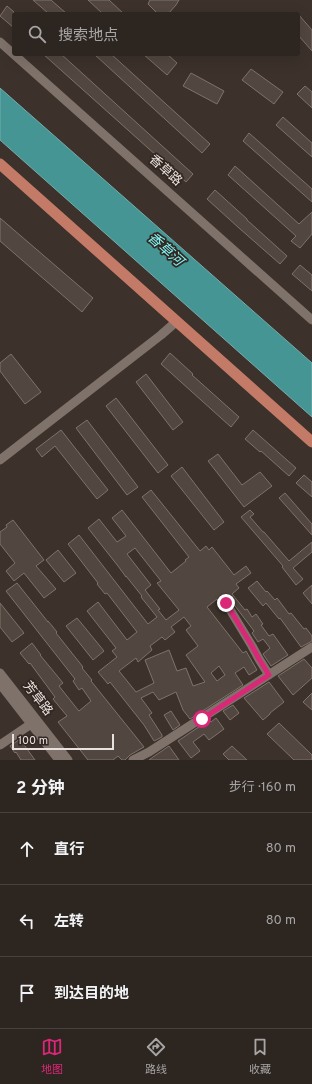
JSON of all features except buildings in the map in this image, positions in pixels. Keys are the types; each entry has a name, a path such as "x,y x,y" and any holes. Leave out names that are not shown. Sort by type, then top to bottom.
{"main road":[{"path":"0,164 312,442"}],"street":[{"name":"香草路","path":"0,42 12,53"},
{"name":"香草路","path":"16,56 312,320"},
{"path":"0,460 177,321"},
{"path":"226,603 269,675"},
{"path":"134,760 149,752 312,647"},
{"name":"芳草路","path":"0,672 68,760"},
{"name":"芳草路","path":"0,684 59,760"},
{"path":"0,745 30,724"}],"water":[{"name":"香草河","path":"0,88 312,363 312,417 0,140"}],"route":[{"path":"202,719 269,675 226,603"}]}
